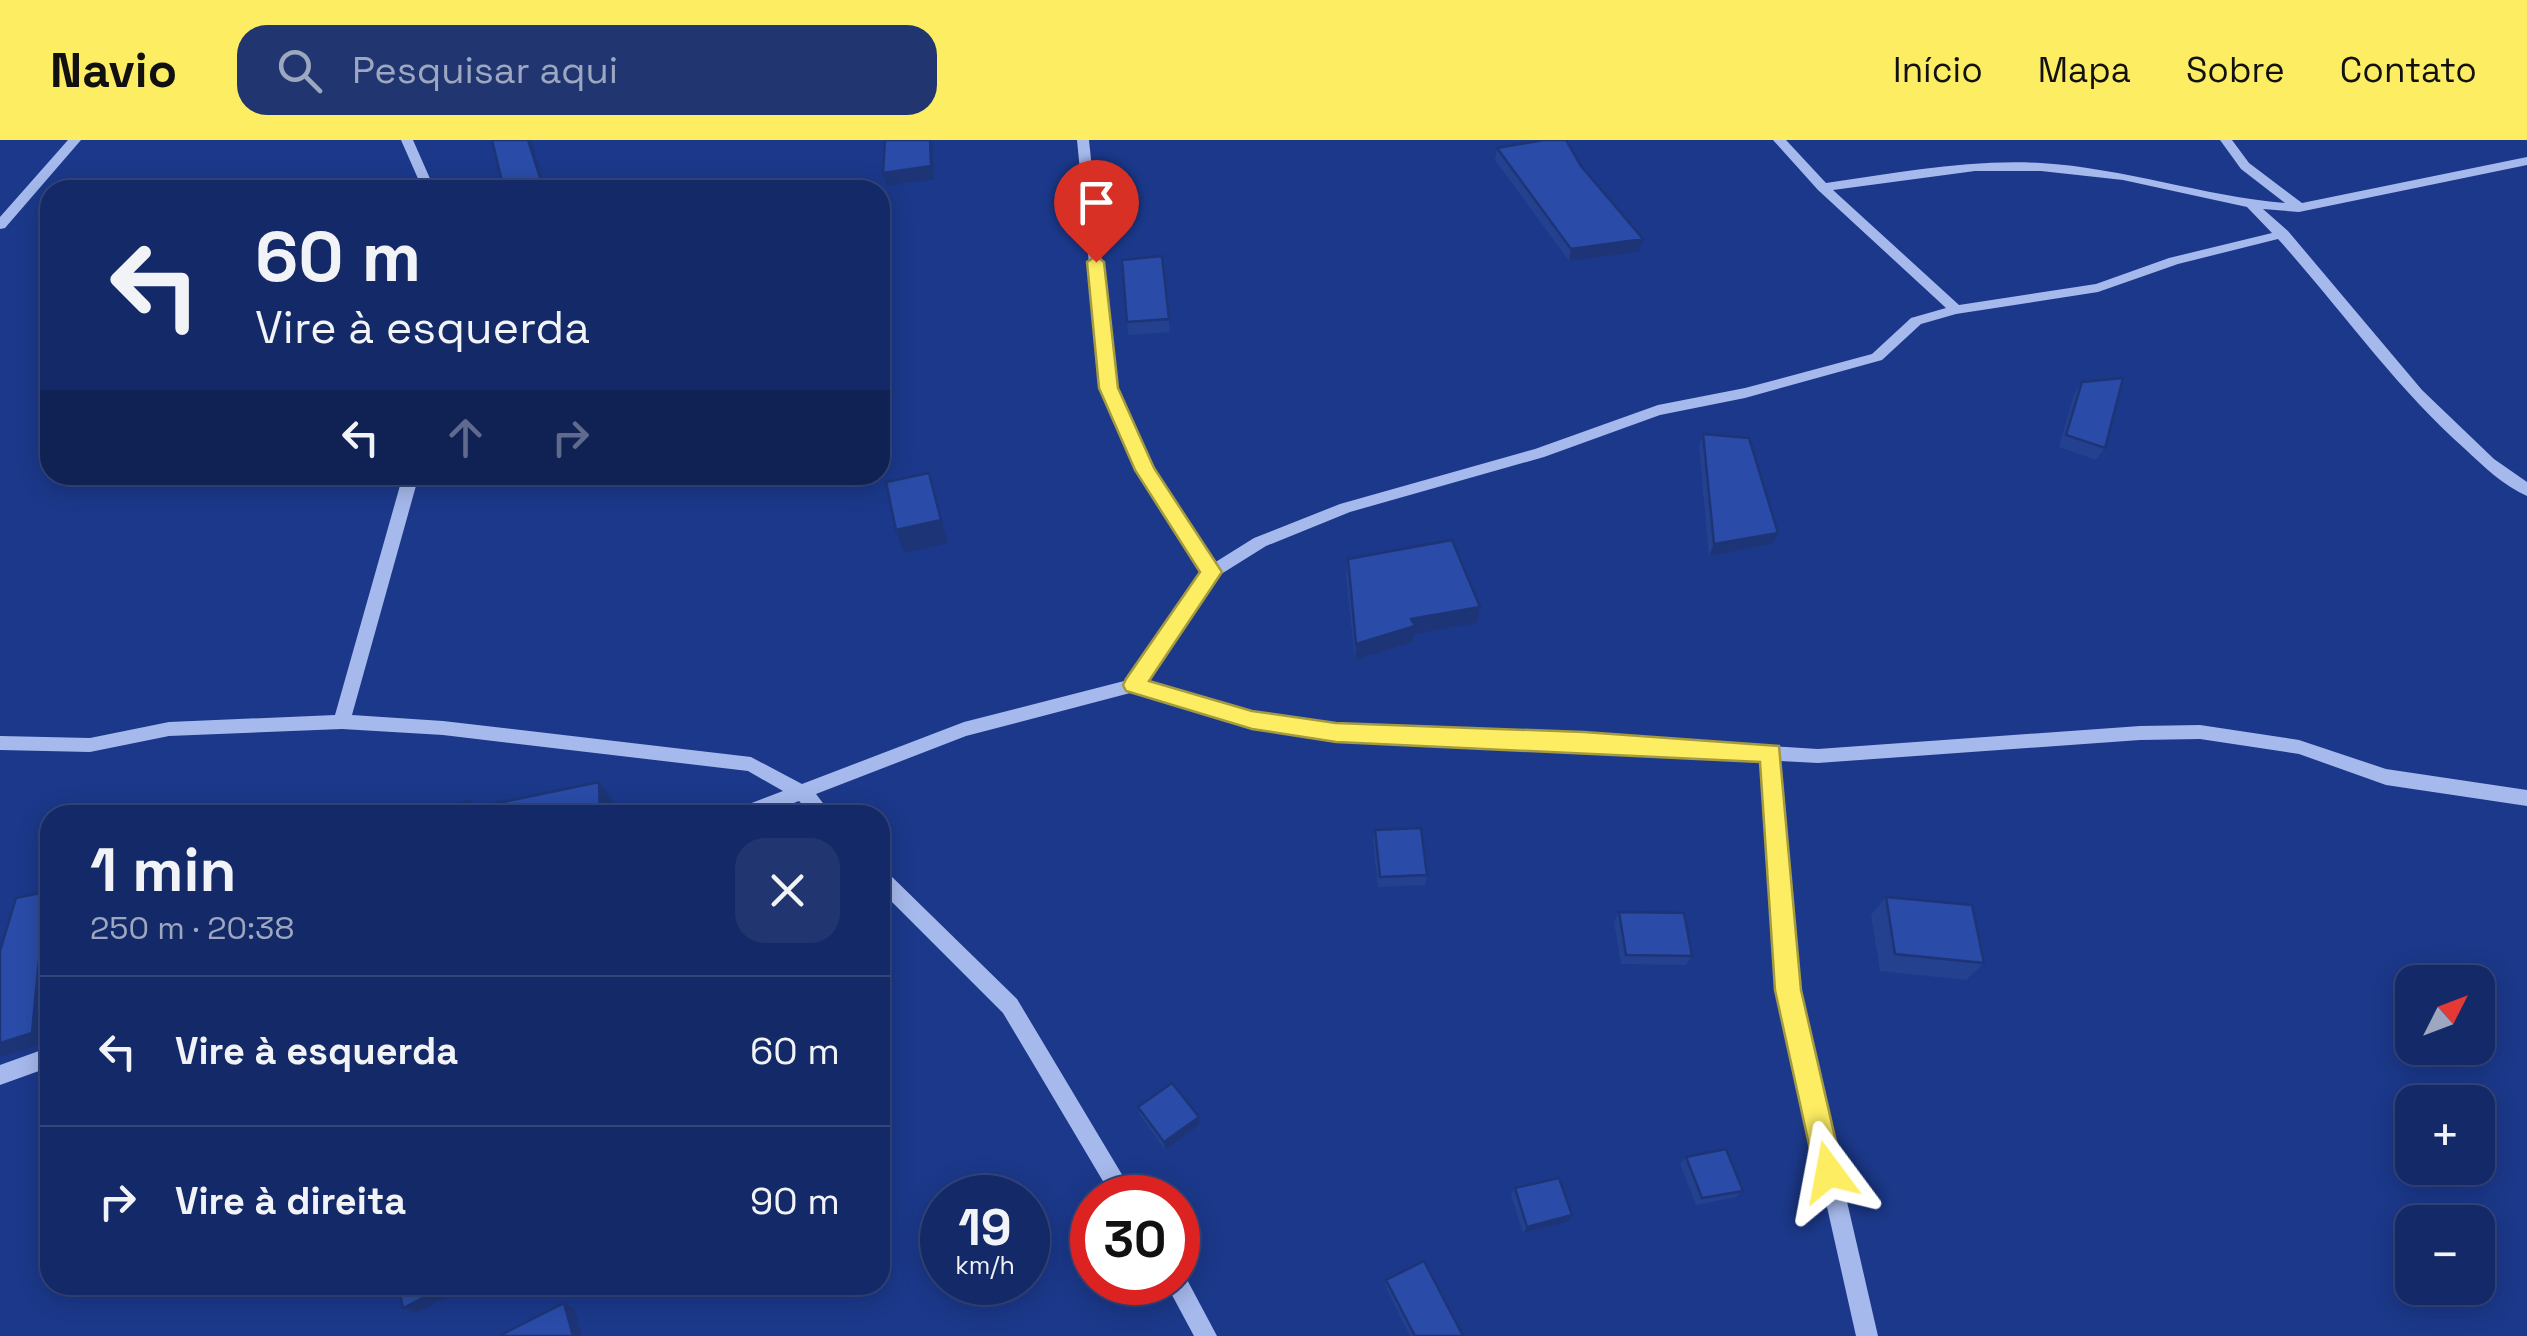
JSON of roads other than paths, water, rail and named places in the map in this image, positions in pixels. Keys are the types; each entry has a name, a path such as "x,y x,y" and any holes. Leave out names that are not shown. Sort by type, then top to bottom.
{"street":[{"path":"40,180 75,140"},
{"path":"406,140 424,180"},
{"path":"1083,140 1108,388 1145,470 1212,572"},
{"path":"1779,140 1822,187 1956,310"},
{"path":"2226,140 2245,166 2300,208"},
{"path":"1822,187 1975,168 2040,166 2123,176 2251,204 2300,208 2527,161"},
{"path":"0,226 40,180"},
{"path":"2251,204 2283,234 2422,396 2496,471 2527,490"},
{"path":"1134,685 1212,572 1260,542 1345,508 1539,452 1658,410 1745,393 1877,358 1916,321 1956,310 2098,288 2192,256 2283,234"},
{"path":"342,722 408,485"},
{"path":"772,805 964,729 1134,685 1252,720 1336,732 1584,741 1818,756 2200,732 2299,748 2386,777 2527,798"},
{"path":"0,743 90,745 168,729 342,722 567,740 751,764 804,794 814,805"},
{"path":"1771,753 1788,990 1867,1336"},
{"path":"890,888 1010,1006 1111,1175"},
{"path":"0,1075 40,1061"},
{"path":"1187,1305 1200,1331"}]}
